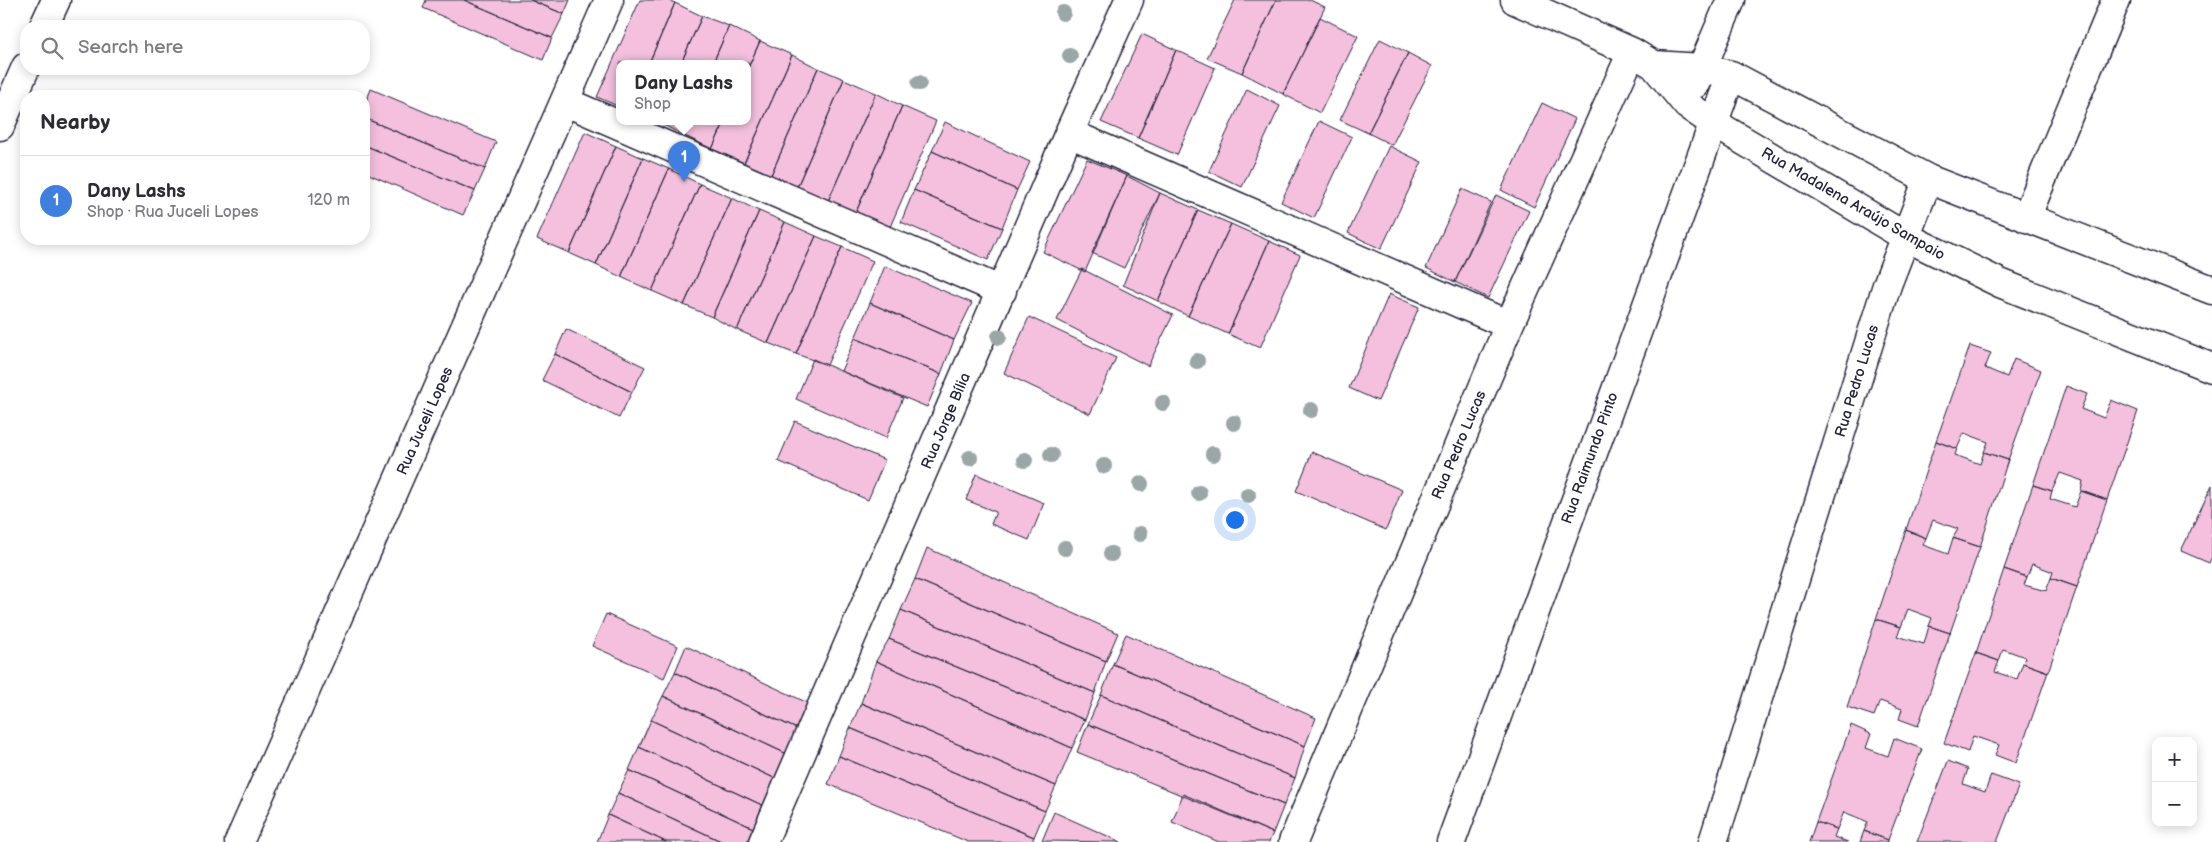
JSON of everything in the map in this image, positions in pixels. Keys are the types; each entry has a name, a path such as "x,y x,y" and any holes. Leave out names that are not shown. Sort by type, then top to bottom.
{"street":[{"path":"47,20 56,0"},
{"name":"Rua Juceli Lopes","path":"239,842 566,102 609,0"},
{"name":"Rua Jorge Bília","path":"764,842 1069,133 1129,0"},
{"name":"Rua Madalena Araújo Sampaio","path":"1515,0 1643,58 1702,68 1730,75 1928,179 2212,290"},
{"path":"1687,105 1731,0"},
{"path":"2026,218 2116,0"},
{"name":"Rua Madalena Araújo Sampaio","path":"1643,58 1687,105 1712,122 1906,237 2000,283 2212,368"},
{"name":"Rua Pedro Lucas","path":"1293,842 1509,324 1643,58"},
{"path":"0,126 22,75"},
{"name":"Rua Raimundo Pinto","path":"1451,842 1730,75"},
{"path":"566,102 616,124"},
{"path":"619,125 1002,291"},
{"path":"1069,133 1509,324"},
{"name":"Rua Pedro Lucas","path":"1712,842 1887,286 1928,179"}],"building":[{"path":"426,0 464,0 552,38 543,60 423,8"},
{"path":"464,0 530,0 564,14 552,38"},
{"path":"530,0 570,0 564,14"},
{"path":"640,0 668,0 675,3 650,60 616,60 616,105 597,97"},
{"path":"1235,0 1276,0 1242,73 1207,58"},
{"path":"1276,0 1310,0 1325,7 1283,94 1242,73"},
{"path":"675,3 702,16 682,60 650,60"},
{"path":"702,16 729,26 714,60 682,60"},
{"path":"1320,17 1358,36 1320,113 1283,94"},
{"path":"729,26 760,41 751,61 714,60"},
{"path":"1142,34 1176,50 1138,138 1101,122"},
{"path":"1380,39 1408,53 1368,133 1340,120"},
{"path":"760,41 792,55 744,163 712,149 723,125 751,125 751,61"},
{"path":"1176,50 1215,68 1177,155 1138,138"},
{"path":"1408,53 1432,66 1392,145 1368,133"},
{"path":"792,55 818,68 771,175 744,163"},
{"path":"818,68 844,79 797,187 771,175"},
{"path":"844,79 876,93 828,201 797,187"},
{"path":"371,89 496,142 485,169 370,121"},
{"path":"1247,89 1280,106 1242,187 1209,171"},
{"path":"876,93 902,106 856,212 828,201"},
{"path":"1542,103 1575,119 1534,207 1501,190"},
{"path":"902,106 936,121 890,227 856,212"},
{"path":"370,121 485,169 475,191 370,147"},
{"path":"1319,121 1352,137 1314,218 1281,202"},
{"path":"945,122 1030,162 1017,190 932,151"},
{"path":"664,125 685,125 681,134"},
{"path":"685,125 723,125 712,149 681,134"},
{"path":"585,132 616,146 569,253 537,239"},
{"path":"616,146 643,158 596,265 569,253"},
{"path":"1389,146 1422,162 1381,249 1348,233"},
{"path":"370,147 475,191 463,215 370,175"},
{"path":"932,151 1017,190 1002,228 914,190"},
{"path":"643,158 669,169 621,277 596,265"},
{"path":"1087,159 1127,176 1085,272 1043,252"},
{"path":"669,169 700,184 652,291 621,277"},
{"path":"1127,176 1160,193 1124,268 1092,253"},
{"path":"700,184 732,198 684,305 652,291"},
{"path":"1462,189 1491,202 1455,282 1426,268"},
{"path":"914,190 1002,228 988,260 901,222"},
{"path":"1160,193 1198,210 1158,301 1123,285"},
{"path":"1496,195 1529,211 1488,298 1455,282"},
{"path":"732,198 759,211 712,317 684,305"},
{"path":"1198,210 1231,224 1188,316 1158,301"},
{"path":"759,211 785,222 737,330 712,317"},
{"path":"785,222 816,236 768,343 737,330"},
{"path":"1231,224 1269,241 1228,334 1188,316"},
{"path":"816,236 842,247 796,354 768,343"},
{"path":"1269,241 1300,255 1260,348 1228,334"},
{"path":"842,247 873,261 827,365 796,354"},
{"path":"885,266 972,303 954,340 870,303"},
{"path":"1082,269 1173,315 1148,366 1057,320"},
{"path":"1389,294 1419,307 1378,401 1349,388"},
{"path":"870,303 954,340 941,374 855,338"},
{"path":"1029,317 1116,358 1090,414 1004,373"},
{"path":"566,329 645,367 632,392 555,354"},
{"path":"855,338 941,374 927,407 841,371"},
{"path":"1970,346 1991,353 1985,368 2007,377 2014,359 2041,370 2008,460 1984,452 1988,442 1964,433 1957,449 1936,441"},
{"path":"555,354 632,392 619,418 542,380"},
{"path":"813,359 903,398 886,438 796,399"},
{"path":"2066,386 2087,394 2081,409 2104,418 2111,400 2138,411 2107,500 2081,491 2083,481 2060,473 2052,491 2033,485"},
{"path":"795,421 885,460 868,500 778,461"},
{"path":"1936,441 1957,449 1955,455 1980,464 1984,452 2008,460 1980,547 1953,538 1958,529 1933,520 1926,538 1906,530"},
{"path":"1312,452 1402,490 1386,530 1296,491"},
{"path":"976,474 1044,503 1029,540 991,524 996,512 966,500"},
{"path":"2033,485 2052,491 2050,499 2075,507 2081,491 2107,500 2077,587 2051,578 2053,572 2032,564 2027,577 2004,569"},
{"path":"2212,485 2212,557 2209,563 2181,551"},
{"path":"1906,530 1926,538 1923,545 1948,554 1953,538 1980,547 1950,633 1929,626 1932,618 1908,609 1901,627 1876,619"},
{"path":"927,548 1118,633 1106,661 915,579"},
{"path":"2004,569 2027,577 2024,585 2046,591 2051,578 2077,587 2048,672 2023,663 2025,657 2003,649 1999,661 1976,653"},
{"path":"915,579 1106,661 1095,693 901,610"},
{"path":"901,610 1095,693 1085,720 889,639"},
{"path":"606,614 678,646 664,678 592,646"},
{"path":"1876,619 1901,627 1897,636 1924,644 1929,626 1950,633 1918,726 1899,719 1902,709 1880,701 1874,716 1847,707"},
{"path":"1126,634 1316,718 1305,746 1113,664"},
{"path":"889,639 1085,720 1072,748 876,661"},
{"path":"686,646 810,704 799,730 675,672"},
{"path":"1976,653 1999,661 1995,672 2017,679 2023,663 2048,672 2016,763 1995,755 1999,745 1973,736 1968,752 1944,743"},
{"path":"876,661 1072,748 1056,786 861,703"},
{"path":"1113,664 1305,746 1295,778 1101,695"},
{"path":"675,672 799,730 787,754 663,696"},
{"path":"1101,695 1295,778 1284,805 1088,724"},
{"path":"663,696 787,754 776,779 651,720"},
{"path":"861,703 1056,786 1045,811 850,728"},
{"path":"651,720 776,779 764,806 639,747"},
{"path":"1088,724 1284,805 1273,833 1077,752"},
{"path":"1851,725 1871,734 1866,748 1888,756 1894,738 1922,749 1888,840 1864,831 1868,822 1844,812 1837,829 1816,822"},
{"path":"850,728 1045,811 1034,837 839,756"},
{"path":"639,747 764,806 753,828 629,770"},
{"path":"839,756 1034,837 1032,842 968,842 828,784"},
{"path":"1948,761 1968,769 1963,784 1985,792 1991,775 2019,785 1997,842 1917,842"},
{"path":"629,770 753,828 747,842 723,842 618,793"},
{"path":"618,793 723,842 666,842 608,815"},
{"path":"1183,794 1273,833 1269,842 1219,842 1172,822"},
{"path":"1054,812 1121,842 1042,841"},
{"path":"608,815 666,842 597,842"},
{"path":"1816,822 1837,829 1834,837 1848,842 1809,842"},
{"path":"1864,831 1888,840 1888,842 1860,842"}],"place":[{"name":"Dany Lashs","path":"684,182"}]}
